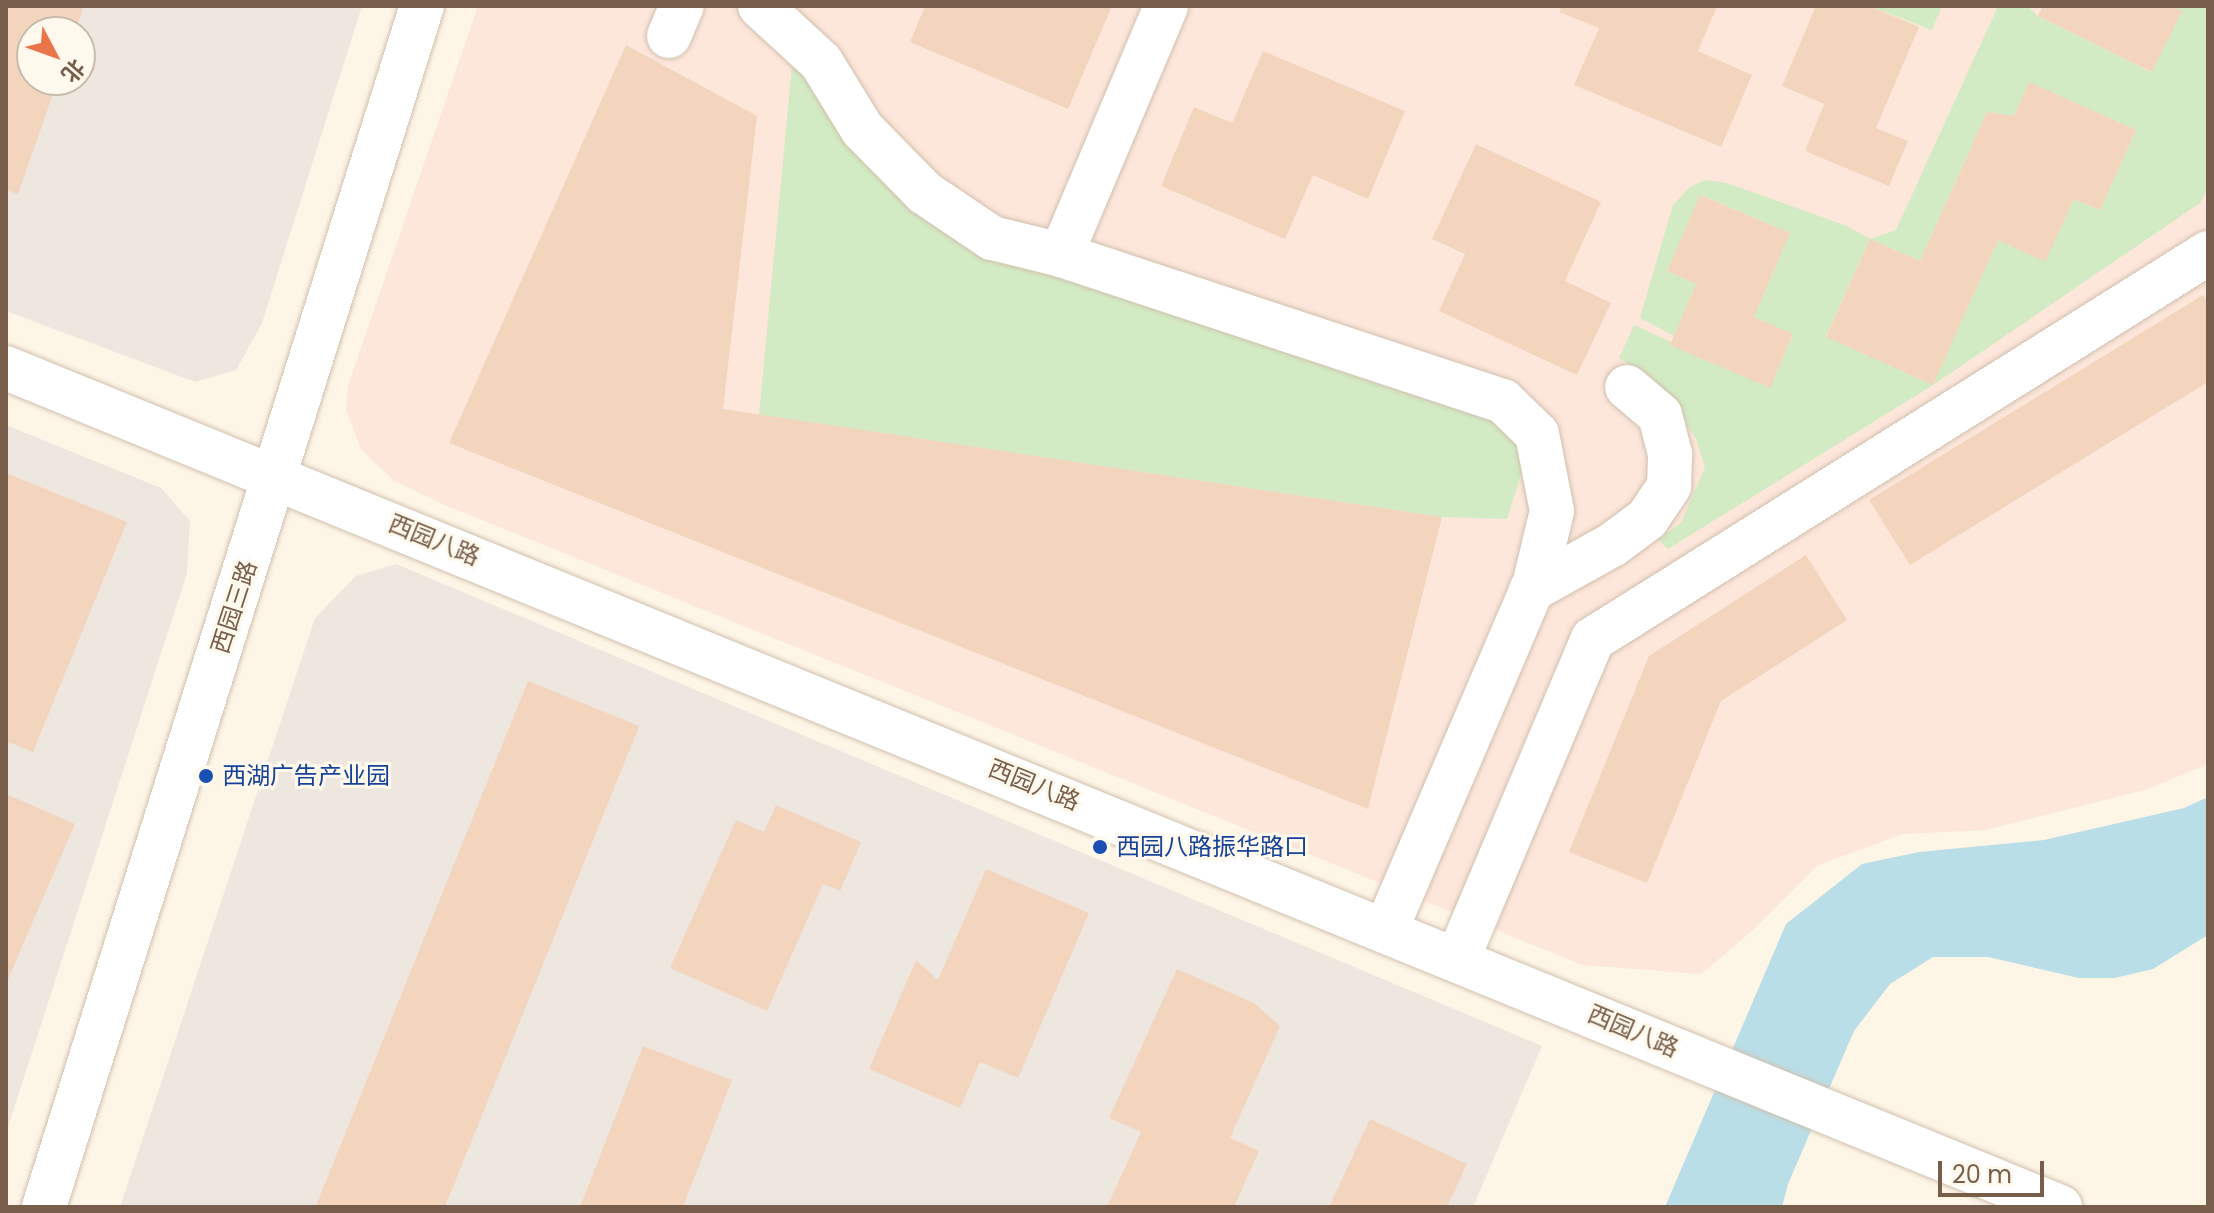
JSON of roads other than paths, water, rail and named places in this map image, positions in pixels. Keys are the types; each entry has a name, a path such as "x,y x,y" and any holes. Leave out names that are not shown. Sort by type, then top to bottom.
{"street":[{"name":"西园三路","path":"44,1207 422,6"},
{"path":"760,6 821,62 862,129 925,193 992,238 1061,255 1503,401 1537,434 1552,511 1531,590 1386,929"},
{"path":"1061,255 1166,6"},
{"path":"1458,958 1593,639 2208,253"},
{"name":"西园八路","path":"6,368 1458,958 2060,1207"},
{"path":"1531,590 1612,545 1647,519 1669,486 1670,454 1660,415 1627,387"},
{"path":"1430,826 1422,799 1464,706"}],"water":[{"path":"2208,797 2208,935 2153,969 2115,978 2079,978 1988,957 1933,957 1890,984 1854,1031 1788,1184 1782,1207 1665,1207 1786,924 1862,864 1919,852 2044,840 2184,808"}],"place":[{"name":"西湖广告产业园","path":"206,776"},
{"name":"西园八路振华路口","path":"1100,847"}]}
